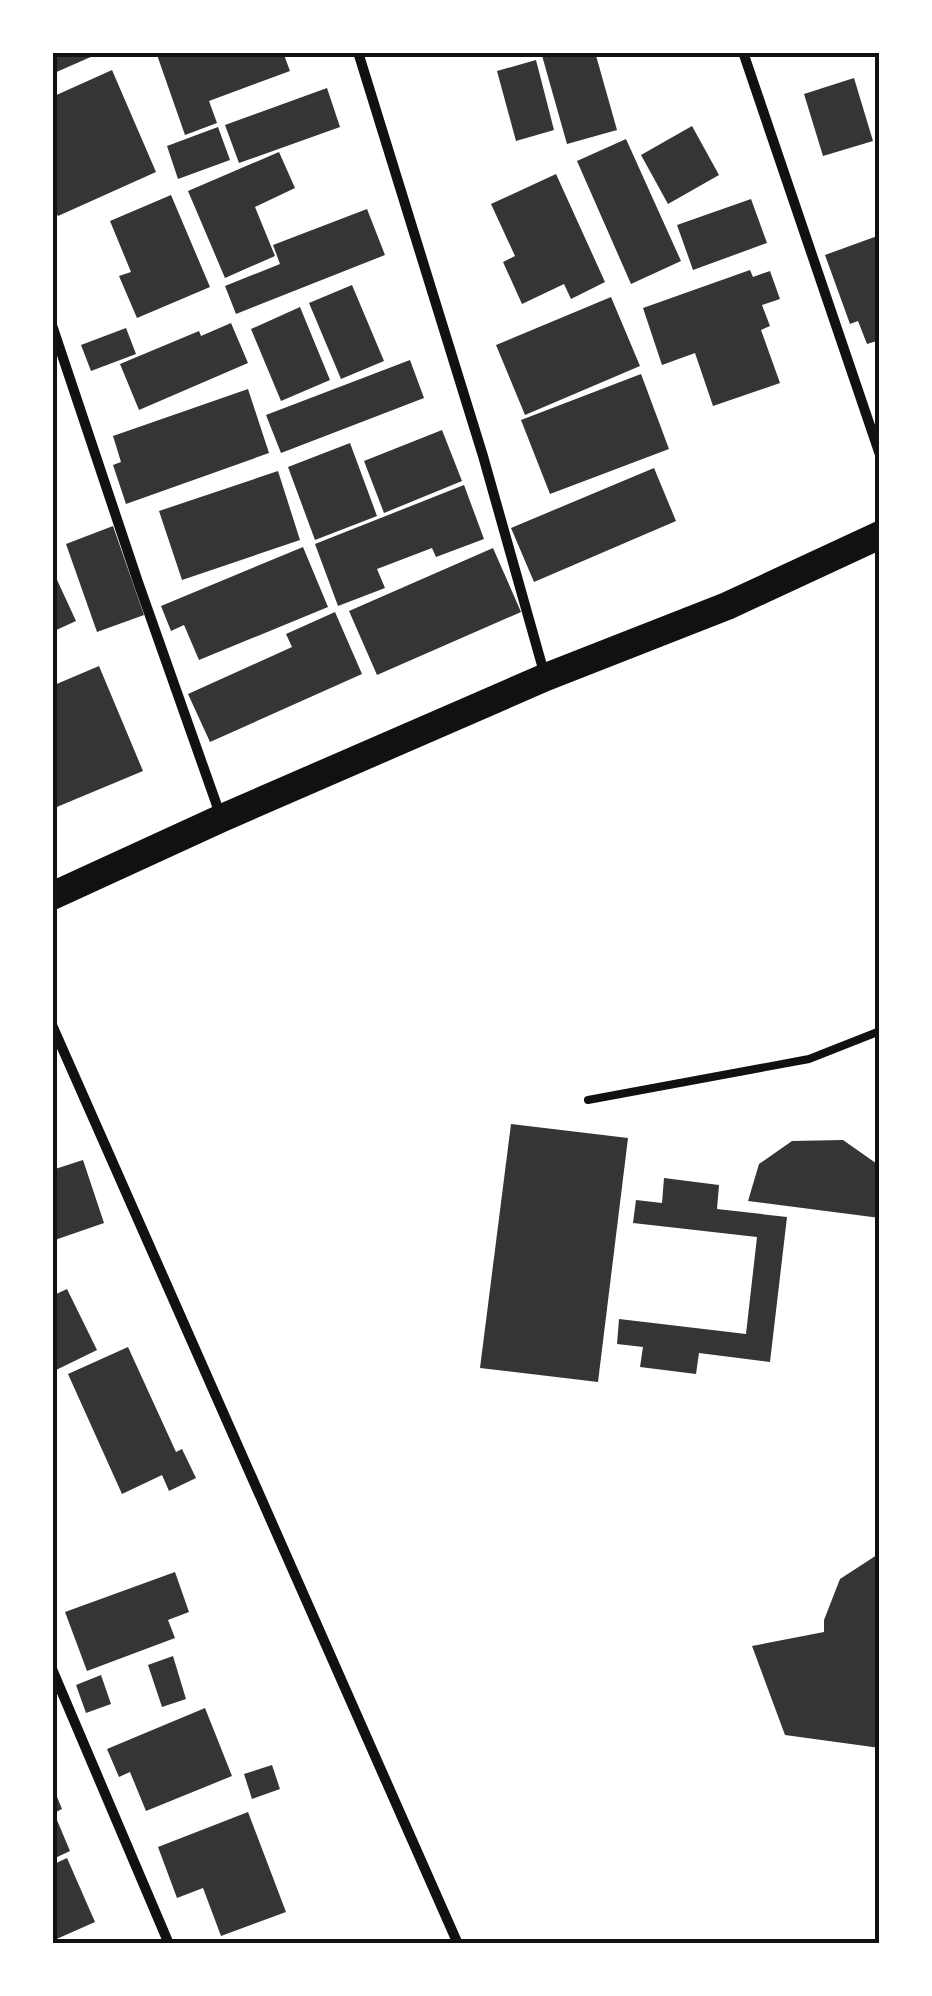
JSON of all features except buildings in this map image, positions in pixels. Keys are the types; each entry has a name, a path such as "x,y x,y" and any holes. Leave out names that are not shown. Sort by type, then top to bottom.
{"highway":[{"path":"52,896 546,677 727,606 880,536"}],"street":[{"path":"358,52 478,438 546,677"},
{"path":"743,52 880,455"},
{"path":"52,325 222,818"},
{"path":"52,1025 458,1944"},
{"path":"52,1669 169,1944"}],"lane":[{"path":"588,1100 810,1059 880,1031"}]}
